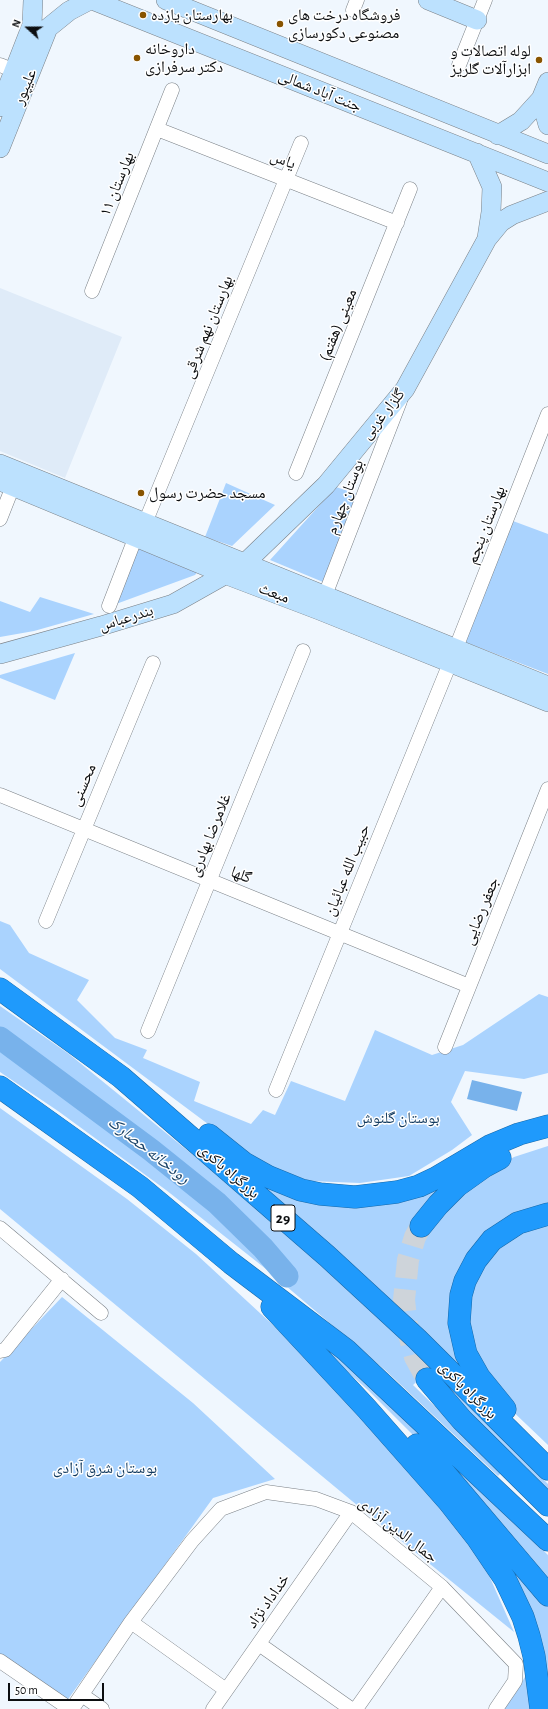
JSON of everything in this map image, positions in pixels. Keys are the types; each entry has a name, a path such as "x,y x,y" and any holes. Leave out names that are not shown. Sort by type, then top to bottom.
{"highway":[{"name":"بزرگراه باکری","path":"0,989 121,1077 368,1294 417,1339 548,1469"},
{"path":"121,1077 194,1123 244,1163 269,1177 301,1190 338,1196 372,1195 397,1192 419,1186 436,1178 490,1146 519,1134 548,1126"},
{"path":"0,1087 140,1187 231,1263 346,1350 548,1540"},
{"path":"421,1226 438,1205 457,1186 484,1166 511,1153 548,1141"},
{"path":"548,1214 528,1219 509,1228 483,1249 465,1281 459,1308 459,1323 466,1354 479,1377 501,1404 524,1427 548,1458"},
{"path":"231,1263 373,1415 449,1502 478,1539 505,1579 523,1617 534,1656 541,1709"},
{"path":"315,1353 387,1415 442,1470 548,1595"},
{"path":"427,1379 462,1420 548,1505"}],"street":[{"name":"علیپور","path":"0,107 32,25 33,0"},
{"name":"علیپور","path":"0,148 14,71 48,28 68,11 91,0"},
{"name":"جنت آباد شمالی","path":"91,0 548,182"},
{"name":"جنت آباد شمالی","path":"166,0 548,154"},
{"path":"428,0 477,20"},
{"path":"459,65 485,0"},
{"path":"498,134 521,121 541,99 548,82"},
{"name":"بهارستان ۱۱","path":"92,291 172,90"},
{"path":"541,99 548,125"},
{"name":"یاس","path":"157,129 397,223"},
{"name":"بهارستان نهم شرقی","path":"109,606 301,144"},
{"name":"گلزار غربی","path":"477,153 492,187 491,212 487,239"},
{"name":"معینی (هفتم)","path":"296,473 410,189"},
{"name":"گلزار غربی","path":"244,564 326,485 405,389 487,239 501,222 512,215 548,201"},
{"name":"بوستان چهارم","path":"322,603 405,389"},
{"name":"بهارستان پنجم","path":"453,656 548,414"},
{"name":"مبعث","path":"0,464 141,529 227,575 322,603"},
{"path":"0,519 6,483"},
{"name":"مبعث","path":"6,483 244,564 322,603 453,656 548,702"},
{"name":"بندرعباس","path":"0,654 173,604 227,575 244,564"},
{"name":"غلامرضا بهادری","path":"148,1032 303,651"},
{"name":"مبعث","path":"453,656 548,686"},
{"name":"حبیب الله عبائیان","path":"276,1090 453,656"},
{"name":"محسنی","path":"46,921 153,663"},
{"name":"جعفر رضایی","path":"445,1047 548,789"},
{"name":"گلها","path":"0,795 469,986"},
{"path":"0,1228 101,1313"},
{"path":"0,1351 5,1350 62,1279"},
{"name":"جمال الدین آزادی","path":"71,1709 131,1622 192,1541 222,1509 266,1492 316,1499 351,1512 442,1587 516,1664 515,1681 496,1709"},
{"name":"خداداد نژاد","path":"213,1709 351,1512"},
{"path":"356,1709 442,1587"},
{"path":"131,1622 226,1690"},
{"path":"259,1644 351,1709"},
{"path":"0,1661 71,1709"},
{"path":"82,1695 102,1709"}],"shaded area":[{"path":"0,288 122,337 65,478 0,451"},
{"path":"472,1080 522,1092 517,1111 467,1099"}],"green space":[{"path":"226,483 275,505 232,546 205,537"},
{"path":"336,487 357,494 323,582 270,560"},
{"path":"513,521 548,534 548,674 465,642"},
{"path":"137,547 199,570 195,575 116,604"},
{"path":"40,597 94,614 34,631 0,637 0,601 30,612"},
{"path":"75,653 55,700 0,678 0,675"},
{"name":"بوستان گلنوش","path":"0,921 10,925 29,953 89,980 77,1000 115,1038 147,1050 143,1058 200,1082 194,1101 251,1124 263,1110 275,1115 291,1081 345,1101 375,1030 432,1055 463,1045 539,994 548,997 548,1073 524,1079 465,1071 451,1102 472,1135 452,1150 409,1176 360,1183 309,1181 259,1162 0,969"},
{"path":"0,1006 69,1054 236,1190 390,1327 548,1484 548,1499 429,1370 413,1385 502,1472 498,1476 385,1370 266,1269 166,1190 58,1111 0,1072"},
{"path":"0,1108 127,1199 196,1254 287,1338 405,1462 484,1564 514,1632 352,1501 0,1209"},
{"path":"512,1146 440,1215 493,1169 514,1157 548,1146 548,1209 470,1260 468,1368 523,1431 240,1165 342,1202"},
{"path":"548,1219 548,1445 504,1403 488,1381 464,1318 484,1256 537,1221"},
{"name":"بوستان شرق آزادی","path":"62,1297 193,1403 275,1479 213,1498 66,1702 0,1656 0,1362"},
{"path":"302,1331 341,1358 548,1555 548,1586 429,1451 368,1390"},
{"path":"403,1437 548,1602 548,1695 541,1652"},
{"path":"532,1667 536,1709 503,1709"}],"waterway":[{"name":"رودخانه حصارک","path":"0,1038 151,1150 217,1203 263,1248 287,1276"}],"tunnel":[{"path":"421,1226 415,1237 408,1260 404,1300 407,1326 415,1357 427,1379"}],"place":[{"name":"بهارستان یازده","path":"143,15"},
{"name":"فروشگاه درخت های مصنوعی دکورسازی","path":"280,24"},
{"name":"داروخانه دکتر سرفرازی","path":"137,58"},
{"name":"لوله اتصالات و ابزارآلات گلریز","path":"539,60"},
{"name":"مسجد حضرت رسول","path":"141,493"}]}
